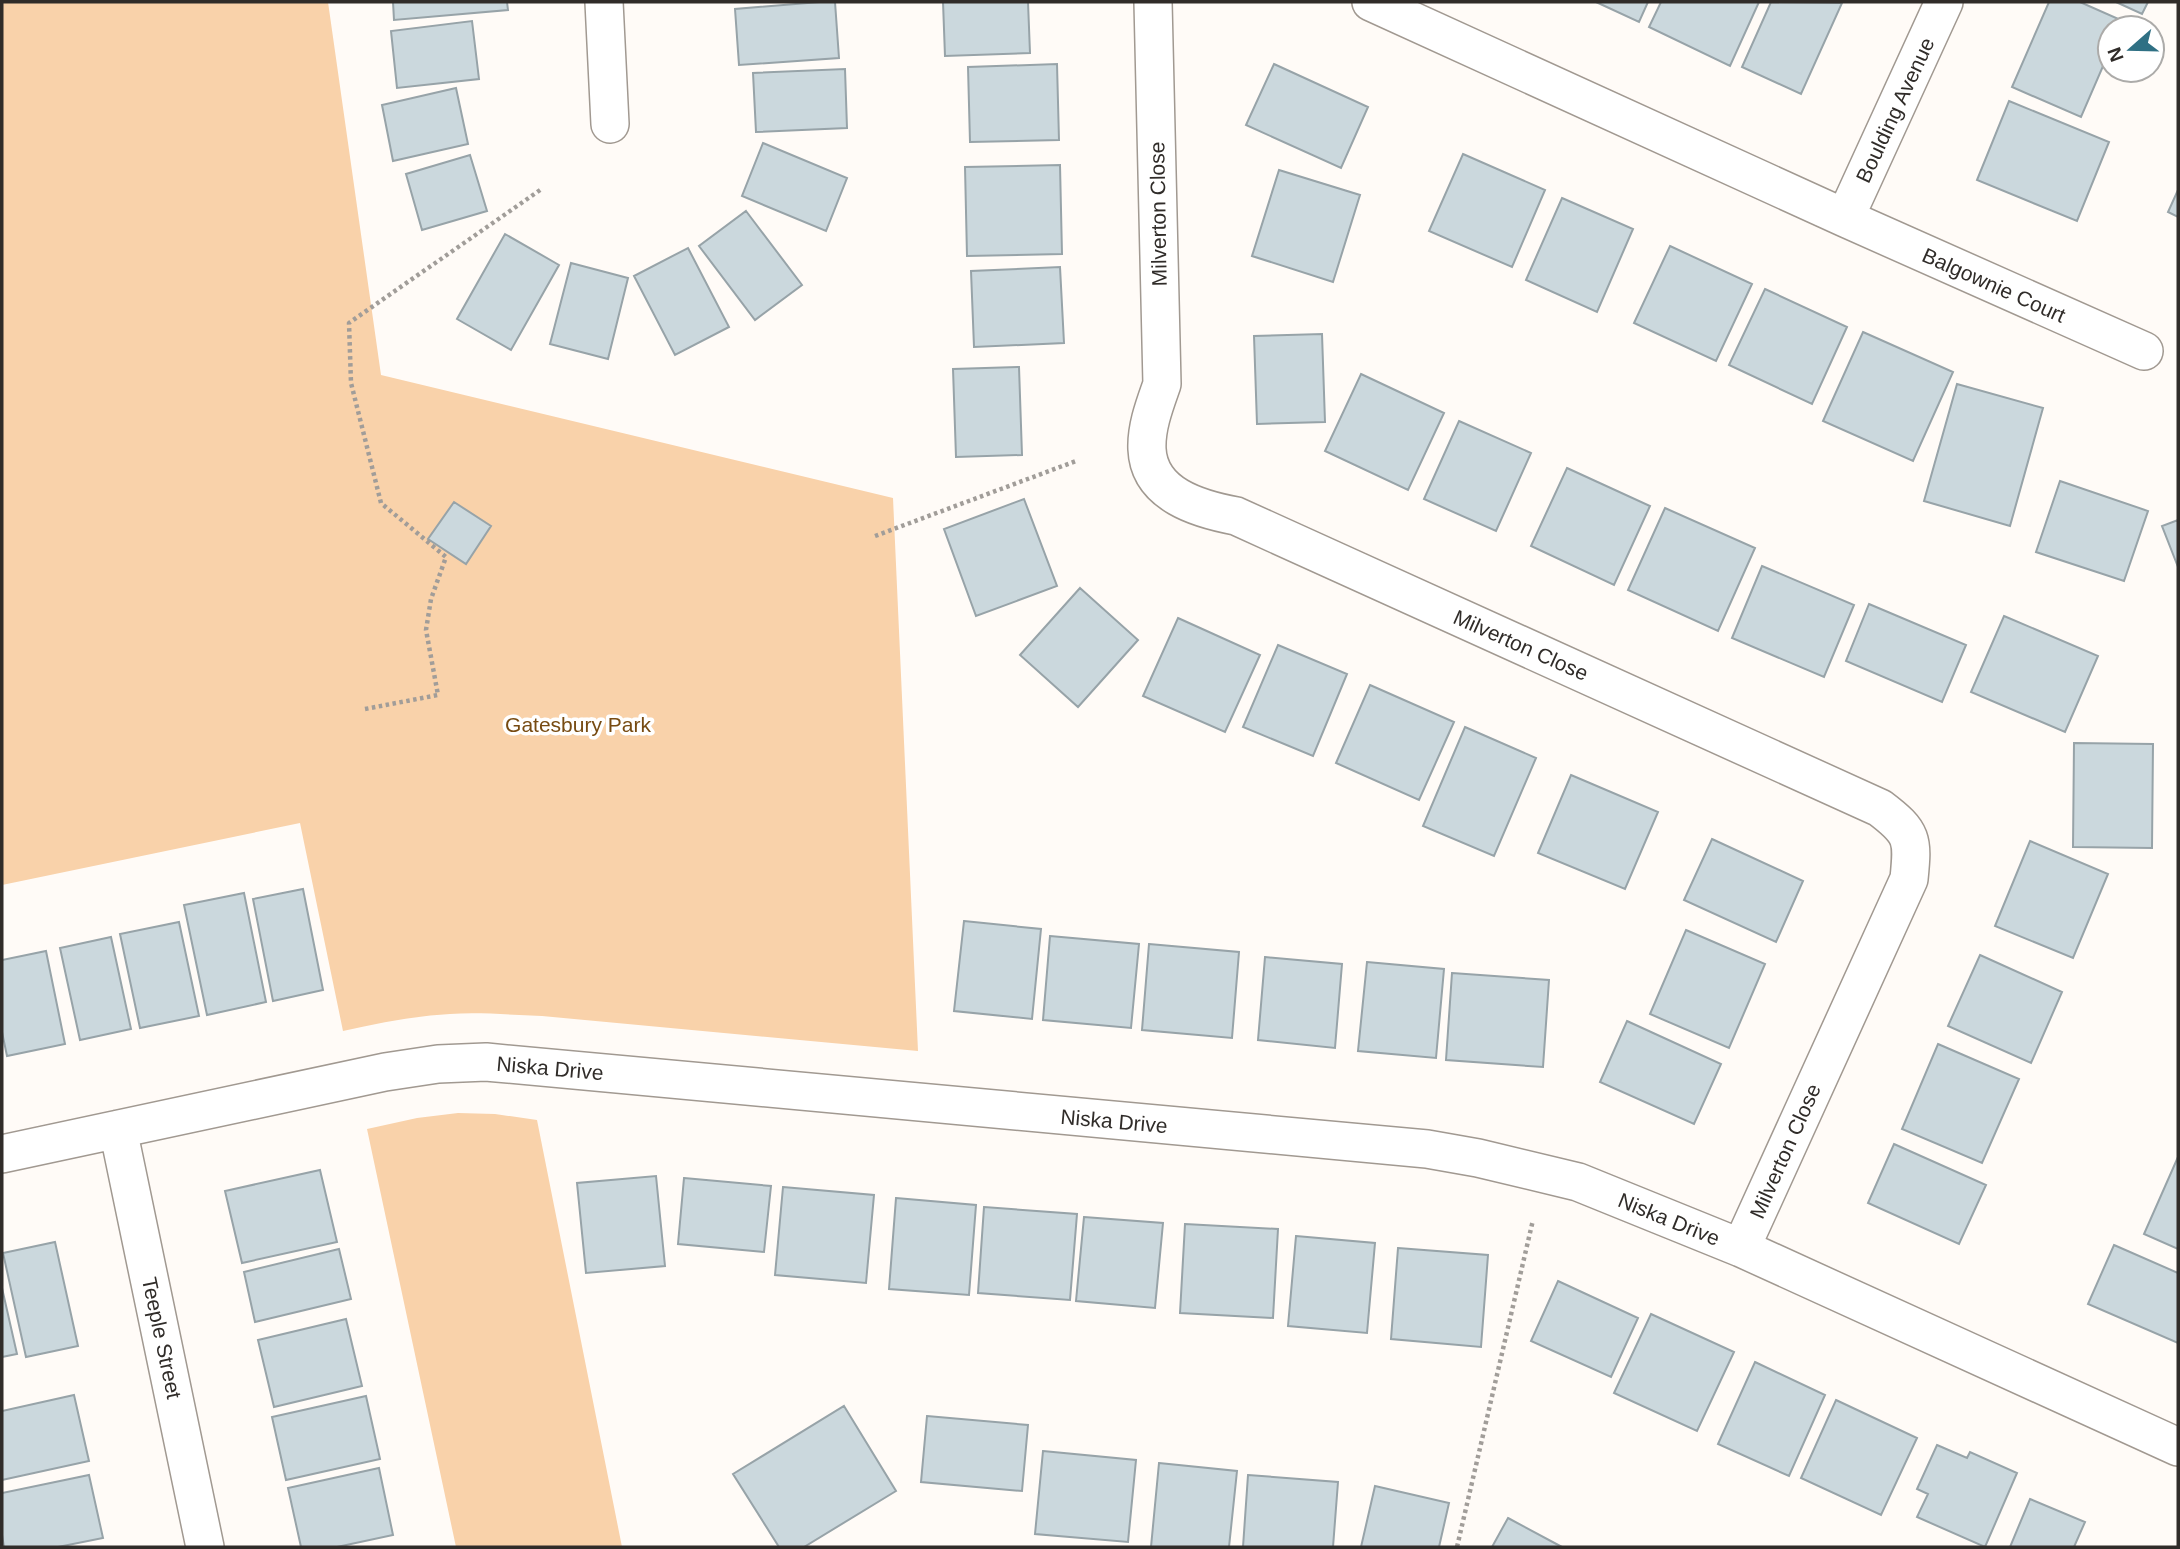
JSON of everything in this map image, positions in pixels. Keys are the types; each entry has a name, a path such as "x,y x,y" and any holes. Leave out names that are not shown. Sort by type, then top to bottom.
{"street":[{"path":"604,2 610,124"},
{"name":"Milverton Close","path":"1153,2 1162,384 1151,416 1146,449 1154,475 1177,497 1202,509 1236,516 1880,808 1900,823 1909,835 1912,856 1909,879 1741,1248"},
{"path":"1371,2 1845,218"},
{"name":"Boulding Avenue","path":"1845,218 1944,2"},
{"name":"Balgownie Court","path":"1845,218 2144,351"},
{"name":"Niska Drive","path":"2,1154 385,1072 438,1064 486,1062 1427,1149 1478,1158 1577,1182 1741,1248 2178,1447"},
{"name":"Teeple Street","path":"118,1129 205,1547"}],"path":[{"path":"365,709 438,695 426,630 431,599 446,557 380,503 351,383 349,323 543,188"},
{"path":"874,536 1076,461"},
{"path":"1457,1547 1533,1220"}],"green space":[{"name":"Gatesbury Park","path":"2,2 328,2 381,375 893,498 918,1051 496,1014 423,1016 343,1031 300,823 2,885"},
{"path":"458,1113 495,1114 537,1120 622,1547 456,1547 367,1129 417,1118"}],"building":[{"path":"393,2 507,2 508,10 394,20"},
{"path":"835,2 839,58 739,65 735,9"},
{"path":"943,2 1028,2 1030,53 945,56"},
{"path":"1596,2 1648,2 1639,22"},
{"path":"1661,2 1759,2 1730,66 1649,27"},
{"path":"1771,2 1842,3 1801,94 1742,67"},
{"path":"2049,2 2080,2 2107,14 2096,14 2096,82 2081,117 2012,87"},
{"path":"2116,2 2148,2 2142,14"},
{"path":"472,21 479,79 397,88 391,31"},
{"path":"1057,64 1059,140 970,142 968,67"},
{"path":"1274,64 1368,107 1341,168 1246,125"},
{"path":"845,69 847,128 756,132 753,73"},
{"path":"456,88 468,144 393,161 382,105"},
{"path":"2009,101 2109,142 2077,221 1977,180"},
{"path":"763,143 847,178 826,231 742,196"},
{"path":"1463,154 1545,190 1512,267 1429,231"},
{"path":"470,155 487,211 422,230 406,174"},
{"path":"1060,165 1062,254 967,256 965,167"},
{"path":"1279,170 1360,195 1333,282 1252,256"},
{"path":"2178,190 2178,217 2168,212"},
{"path":"1562,198 1633,229 1597,312 1526,280"},
{"path":"746,211 802,285 755,320 699,246"},
{"path":"505,234 559,265 511,350 457,319"},
{"path":"1670,246 1752,284 1716,361 1634,323"},
{"path":"688,248 729,327 675,355 634,276"},
{"path":"571,263 628,278 608,359 550,344"},
{"path":"1060,267 1064,343 974,347 971,271"},
{"path":"1765,289 1847,327 1812,404 1729,365"},
{"path":"1863,332 1953,372 1913,461 1823,421"},
{"path":"1322,334 1325,422 1257,424 1254,336"},
{"path":"1019,367 1022,455 956,457 953,369"},
{"path":"1361,374 1444,413 1408,490 1325,451"},
{"path":"1957,384 2043,408 2010,526 1924,501"},
{"path":"1459,421 1531,453 1496,531 1424,499"},
{"path":"1567,468 1650,506 1614,585 1531,546"},
{"path":"2060,481 2148,511 2124,581 2036,552"},
{"path":"1024,499 1057,586 976,616 944,529"},
{"path":"454,502 491,526 466,564 428,539"},
{"path":"1665,508 1755,548 1718,631 1628,590"},
{"path":"2178,520 2178,567 2162,526"},
{"path":"1762,566 1854,605 1824,677 1732,638"},
{"path":"1080,588 1138,640 1078,707 1020,655"},
{"path":"1869,604 1966,645 1942,702 1846,661"},
{"path":"2004,616 2098,656 2065,732 1971,692"},
{"path":"1178,618 1260,655 1225,732 1143,696"},
{"path":"1278,645 1347,674 1313,756 1243,727"},
{"path":"1370,685 1454,722 1419,800 1336,763"},
{"path":"1465,727 1536,758 1494,856 1423,826"},
{"path":"2074,743 2153,744 2152,848 2073,847"},
{"path":"1571,775 1658,812 1625,889 1538,853"},
{"path":"1712,839 1803,881 1776,942 1684,900"},
{"path":"2030,841 2108,874 2073,958 1995,926"},
{"path":"303,889 323,990 273,1001 253,899"},
{"path":"244,893 266,1002 207,1015 184,905"},
{"path":"964,921 1041,929 1032,1019 954,1011"},
{"path":"179,922 199,1016 140,1028 120,934"},
{"path":"1686,930 1765,964 1729,1048 1650,1014"},
{"path":"1050,936 1139,944 1131,1028 1043,1020"},
{"path":"111,937 131,1029 80,1040 60,948"},
{"path":"1149,944 1239,952 1232,1038 1142,1030"},
{"path":"46,951 65,1044 7,1056 2,1032 2,960"},
{"path":"1980,955 2062,992 2031,1063 1948,1026"},
{"path":"1265,957 1342,964 1335,1048 1258,1040"},
{"path":"1367,962 1444,969 1436,1058 1358,1051"},
{"path":"1452,973 1549,980 1543,1067 1446,1060"},
{"path":"1627,1021 1721,1064 1694,1124 1600,1082"},
{"path":"1938,1044 2019,1079 1982,1163 1902,1129"},
{"path":"1894,1144 1986,1185 1959,1244 1868,1203"},
{"path":"2178,1157 2178,1249 2144,1234"},
{"path":"320,1170 337,1242 242,1263 225,1191"},
{"path":"656,1176 665,1266 586,1273 577,1183"},
{"path":"684,1178 771,1186 764,1252 678,1244"},
{"path":"783,1187 874,1195 866,1283 775,1275"},
{"path":"896,1198 976,1205 969,1295 889,1289"},
{"path":"984,1207 1077,1214 1070,1300 978,1293"},
{"path":"1084,1217 1163,1223 1155,1308 1076,1301"},
{"path":"1185,1224 1278,1229 1273,1318 1180,1313"},
{"path":"1296,1236 1375,1243 1367,1333 1288,1326"},
{"path":"55,1242 78,1346 26,1357 3,1253"},
{"path":"2114,1245 2178,1273 2178,1343 2088,1304"},
{"path":"1398,1248 1488,1255 1481,1347 1391,1339"},
{"path":"339,1249 351,1299 255,1322 244,1272"},
{"path":"1558,1281 1638,1318 1611,1377 1531,1341"},
{"path":"2,1288 17,1354 2,1357"},
{"path":"1651,1314 1734,1352 1697,1431 1614,1393"},
{"path":"346,1319 362,1386 274,1407 258,1340"},
{"path":"1755,1362 1825,1395 1789,1476 1718,1444"},
{"path":"74,1395 89,1461 2,1480 2,1411"},
{"path":"366,1396 380,1459 286,1480 272,1417"},
{"path":"1836,1400 1917,1438 1881,1515 1801,1478"},
{"path":"844,1406 896,1491 804,1547 779,1547 733,1474"},
{"path":"927,1416 1028,1425 1022,1491 921,1482"},
{"path":"1937,1445 1967,1458 1970,1452 2017,1473 1985,1547 1917,1517 1928,1494 1917,1489"},
{"path":"1043,1451 1136,1460 1128,1542 1035,1534"},
{"path":"1159,1463 1237,1471 1229,1547 1151,1547"},
{"path":"379,1468 393,1535 337,1547 301,1547 288,1488"},
{"path":"89,1475 103,1538 58,1547 4,1547 2,1493"},
{"path":"1248,1475 1338,1482 1333,1547 1243,1547"},
{"path":"1375,1486 1449,1503 1439,1547 1361,1547"},
{"path":"2030,1499 2085,1522 2074,1547 2010,1547"},
{"path":"1508,1518 1562,1547 1492,1547"}]}
